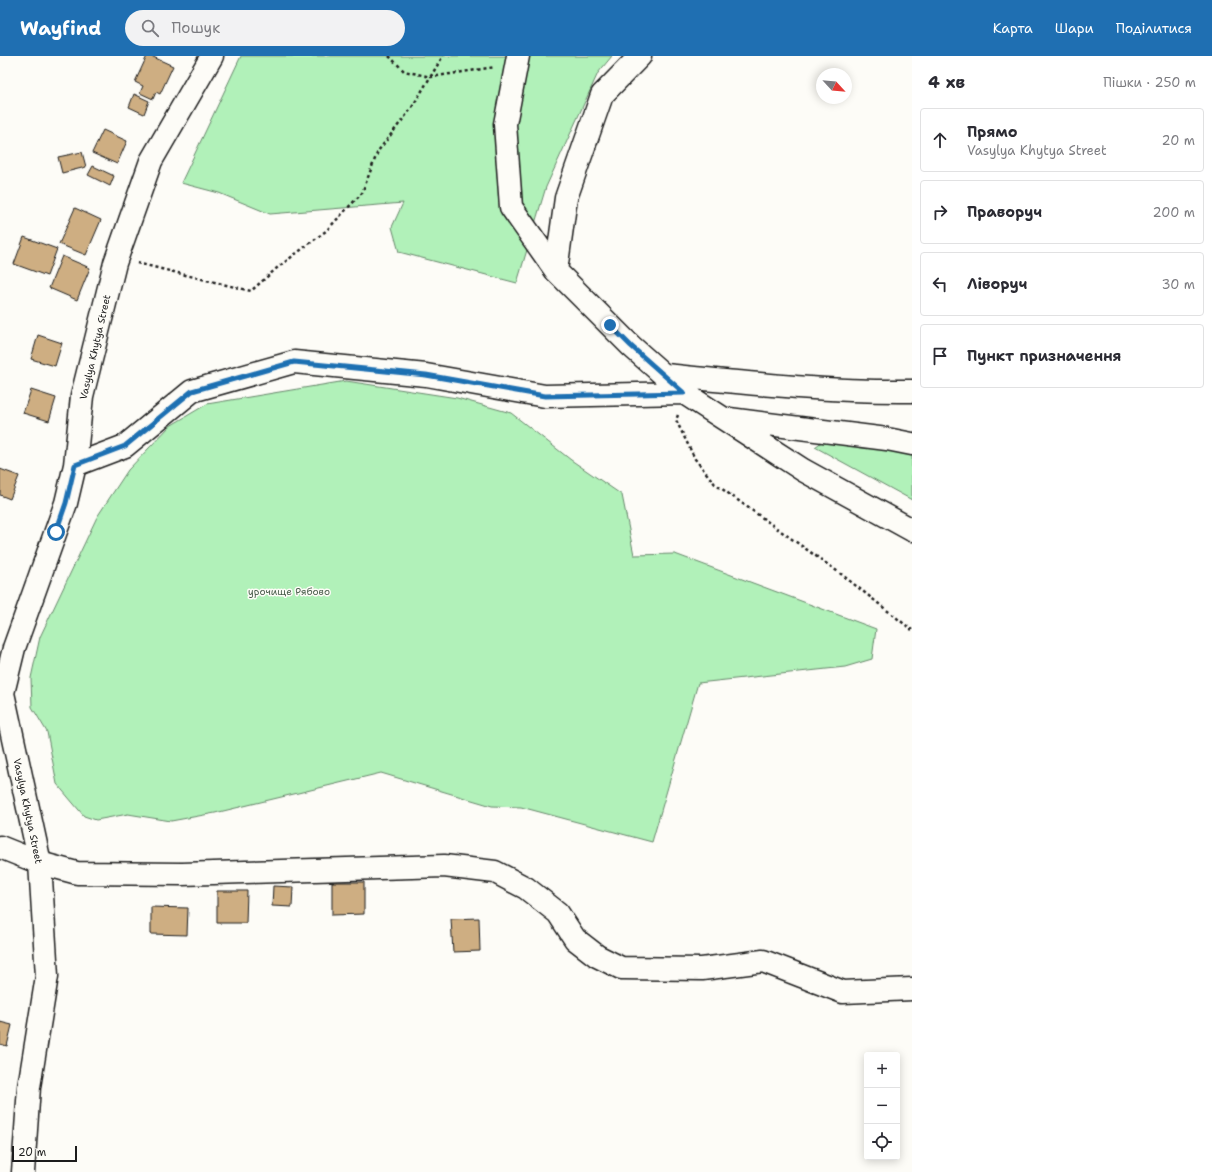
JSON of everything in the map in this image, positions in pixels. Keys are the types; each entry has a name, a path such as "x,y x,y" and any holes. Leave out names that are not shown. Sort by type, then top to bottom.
{"street":[{"name":"Vasylya Khytya Street","path":"23,1172 29,1087 47,976 40,863 1,698 14,648 66,503 75,465 82,396 117,258 151,161 212,56"},
{"path":"556,271 566,198 602,95 640,56"},
{"path":"517,58 504,124 511,207 556,271 631,346 684,393 803,470 912,530"},
{"path":"75,465 125,446 192,391 294,362 426,375 545,396 684,393"},
{"path":"664,375 773,386 872,392 912,391"},
{"path":"722,418 887,439 912,444"},
{"path":"887,439 912,440"},
{"path":"0,847 40,863 77,873 182,874 444,866 495,872 526,888 558,913 575,939 597,956 621,968 702,969 763,961 843,992 912,989"}],"path":[{"path":"389,56 404,71 431,77 499,66 517,58"},
{"path":"117,258 251,291 277,268 326,231 362,194 378,151 411,109 443,56"},
{"path":"684,393 676,420 695,459 715,484 841,574 912,630"}],"green space":[{"path":"241,56 612,56 598,73 546,187 517,283 399,252 392,227 403,203 270,214 219,193 181,183"},
{"name":"урочище Рябово","path":"346,381 457,398 511,413 571,460 622,495 634,555 675,554 876,629 872,659 845,667 698,683 652,842 521,807 492,806 381,773 215,813 171,821 128,814 96,820 84,816 57,784 47,732 32,707 31,678 40,637 97,517 128,470 170,426 207,404"},
{"path":"831,435 912,450 912,500 815,447"}],"building":[{"path":"147,56 151,56 173,66 160,94 156,92 153,99 140,93 143,86 135,82"},
{"path":"134,94 149,101 144,114 129,107"},
{"path":"103,130 127,141 117,164 92,153"},
{"path":"82,152 86,167 62,173 58,157"},
{"path":"93,166 114,176 110,186 88,175"},
{"path":"75,208 101,220 86,255 59,244"},
{"path":"24,237 57,249 47,276 14,264"},
{"path":"62,256 90,268 77,300 49,288"},
{"path":"38,335 62,343 55,366 31,359"},
{"path":"31,390 56,398 49,421 23,413"},
{"path":"0,469 19,476 10,499 0,495"},
{"path":"332,882 364,882 364,914 332,915"},
{"path":"273,886 293,887 292,907 272,906"},
{"path":"217,891 247,891 246,923 217,923"},
{"path":"151,907 188,908 187,935 151,934"},
{"path":"479,918 480,951 453,952 451,919"},
{"path":"0,1022 12,1025 7,1046 0,1044"}],"route":[{"path":"56,532 66,503 75,465 125,446 192,391 294,362 426,375 545,396 684,393 631,346 610,325"}]}
